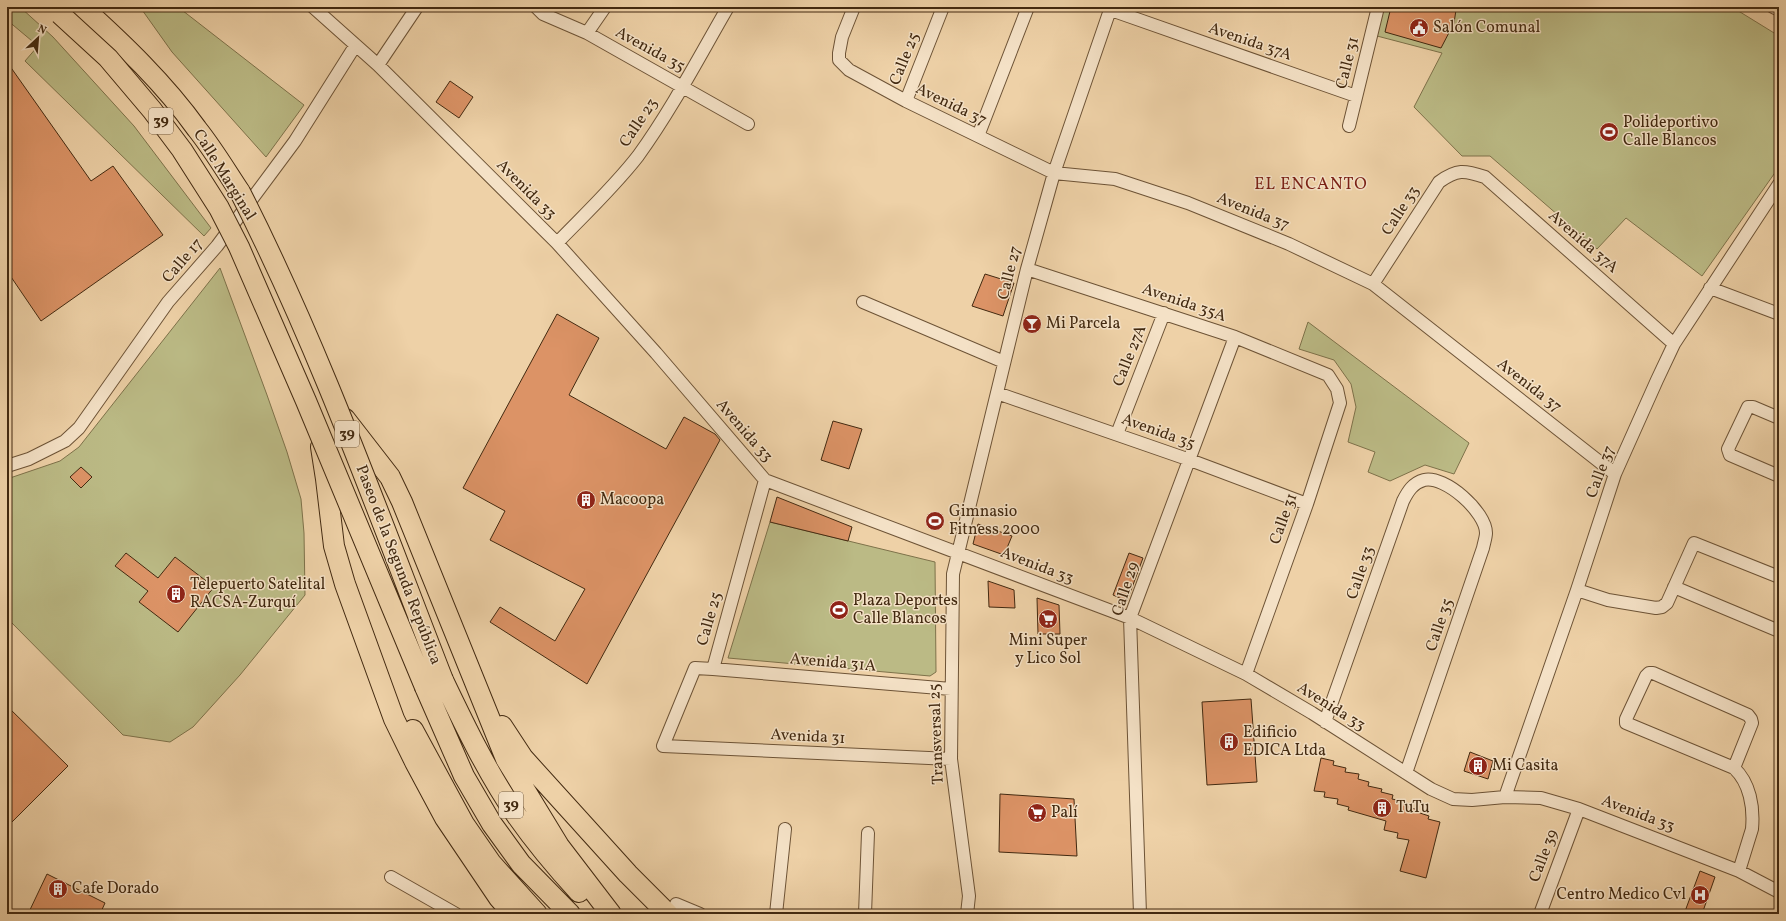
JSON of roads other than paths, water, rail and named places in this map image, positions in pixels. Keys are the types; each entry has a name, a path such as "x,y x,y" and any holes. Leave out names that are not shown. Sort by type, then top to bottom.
{"highway":[{"name":"Paseo de la Segunda República","path":"52,7 108,58 152,110 182,150 219,208 239,246 303,394 434,683 472,741 517,816 548,858 580,893 603,914"},
{"name":"Paseo de la Segunda República","path":"82,7 123,44 167,91 197,128 240,192 263,235 302,320 434,683 464,776 492,824 521,864 570,914"},
{"path":"317,390 334,546 345,584 394,719 445,818 499,898 512,914"},
{"path":"317,390 390,477 402,502 506,759 558,846 611,914"},
{"path":"372,655 464,824 491,863 537,914"},
{"path":"467,665 505,732 523,758 628,874 672,909"}],"street":[{"name":"Calle Marginal","path":"62,7 115,57 158,105 239,216"},
{"name":"Calle Marginal","path":"75,7 121,50 164,98 204,154 239,216 317,390"},
{"name":"Avenida 33","path":"313,7 378,65 557,243 656,353 766,480 1130,618 1246,674 1406,772 1431,789 1453,799 1472,800 1505,797 1541,798 1579,809 1739,871 1779,892"},
{"path":"378,65 417,7"},
{"name":"Avenida 35","path":"536,7 551,18 587,33 748,124"},
{"path":"587,33 605,7"},
{"name":"Calle 23","path":"557,243 617,181 637,156 683,86 728,7"},
{"name":"Avenida 37","path":"854,7 840,46 840,60 849,70 906,101 1054,173 1115,179 1188,203 1289,244 1373,284 1615,474"},
{"name":"Calle 25","path":"906,101 943,7"},
{"path":"978,136 1028,7"},
{"name":"Calle 31","path":"1348,126 1377,7"},
{"path":"1774,7 1779,10"},
{"name":"Avenida 37A","path":"1111,8 1356,96"},
{"name":"Calle 27","path":"957,553 1027,269 1054,173 1111,8"},
{"name":"Calle 17","path":"7,466 29,459 65,441 79,428 168,302 217,246 295,141 355,46"},
{"name":"Avenida 37A","path":"1468,171 1485,177 1674,344"},
{"name":"Calle 33","path":"1373,284 1439,182 1452,173 1468,171"},
{"name":"Calle 37","path":"1505,797 1577,590 1615,474 1674,344 1779,184"},
{"name":"Avenida 35A","path":"1027,269 1235,337 1328,375"},
{"path":"1710,288 1779,314"},
{"path":"863,302 1004,362"},
{"name":"Calle 27A","path":"1116,434 1164,313"},
{"name":"Calle 29","path":"1140,914 1130,618 1235,337"},
{"name":"Calle 31","path":"1246,674 1307,504 1340,404 1337,389 1328,375"},
{"name":"Avenida 35","path":"997,393 1190,460 1307,504"},
{"path":"1779,418 1752,407 1748,407 1728,449 1730,456 1779,476"},
{"name":"Calle 25","path":"664,746 695,668 713,670 766,480"},
{"name":"Calle 33","path":"1325,722 1403,500 1411,486 1425,480 1443,482 1460,494"},
{"name":"Calle 35","path":"1406,772 1484,542 1486,532 1480,516 1460,494"},
{"path":"1577,590 1608,600 1656,608 1662,607 1667,603 1694,543 1697,542 1779,577"},
{"name":"Transversal 25","path":"957,553 954,574 951,759 969,896 967,914"},
{"path":"1674,588 1779,631"},
{"name":"Avenida 31A","path":"713,670 951,689"},
{"path":"1734,768 1752,723 1748,715 1653,673 1649,673 1646,676 1626,719 1626,723 1734,768 1746,783 1749,791 1753,821 1739,871"},
{"name":"Avenida 31","path":"664,746 951,759"},
{"name":"Calle 39","path":"1540,914 1579,809"},
{"path":"776,914 785,829"},
{"path":"865,914 868,833"},
{"path":"391,877 456,914"},
{"path":"672,909 700,914"}],"place":[{"name":"Salón Comunal","path":"1419,28"},
{"name":"Polideportivo Calle Blancos","path":"1609,132"},
{"name":"Mi Parcela","path":"1032,324"},
{"name":"Macoopa","path":"586,500"},
{"name":"Gimnasio Fitness 2000","path":"935,521"},
{"name":"Telepuerto Satelital RACSA-Zurquí","path":"176,594"},
{"name":"Plaza Deportes Calle Blancos","path":"839,610"},
{"name":"Mini Super y Lico Sol","path":"1048,619"},
{"name":"Edificio EDICA Ltda","path":"1229,742"},
{"name":"Mi Casita","path":"1478,766"},
{"name":"TuTu","path":"1382,808"},
{"name":"Palí","path":"1037,813"},
{"name":"Cafe Dorado","path":"58,889"},
{"name":"Centro Medico Cvl","path":"1700,895"}],"district":[{"name":"EL ENCANTO","path":"1311,184"}]}
